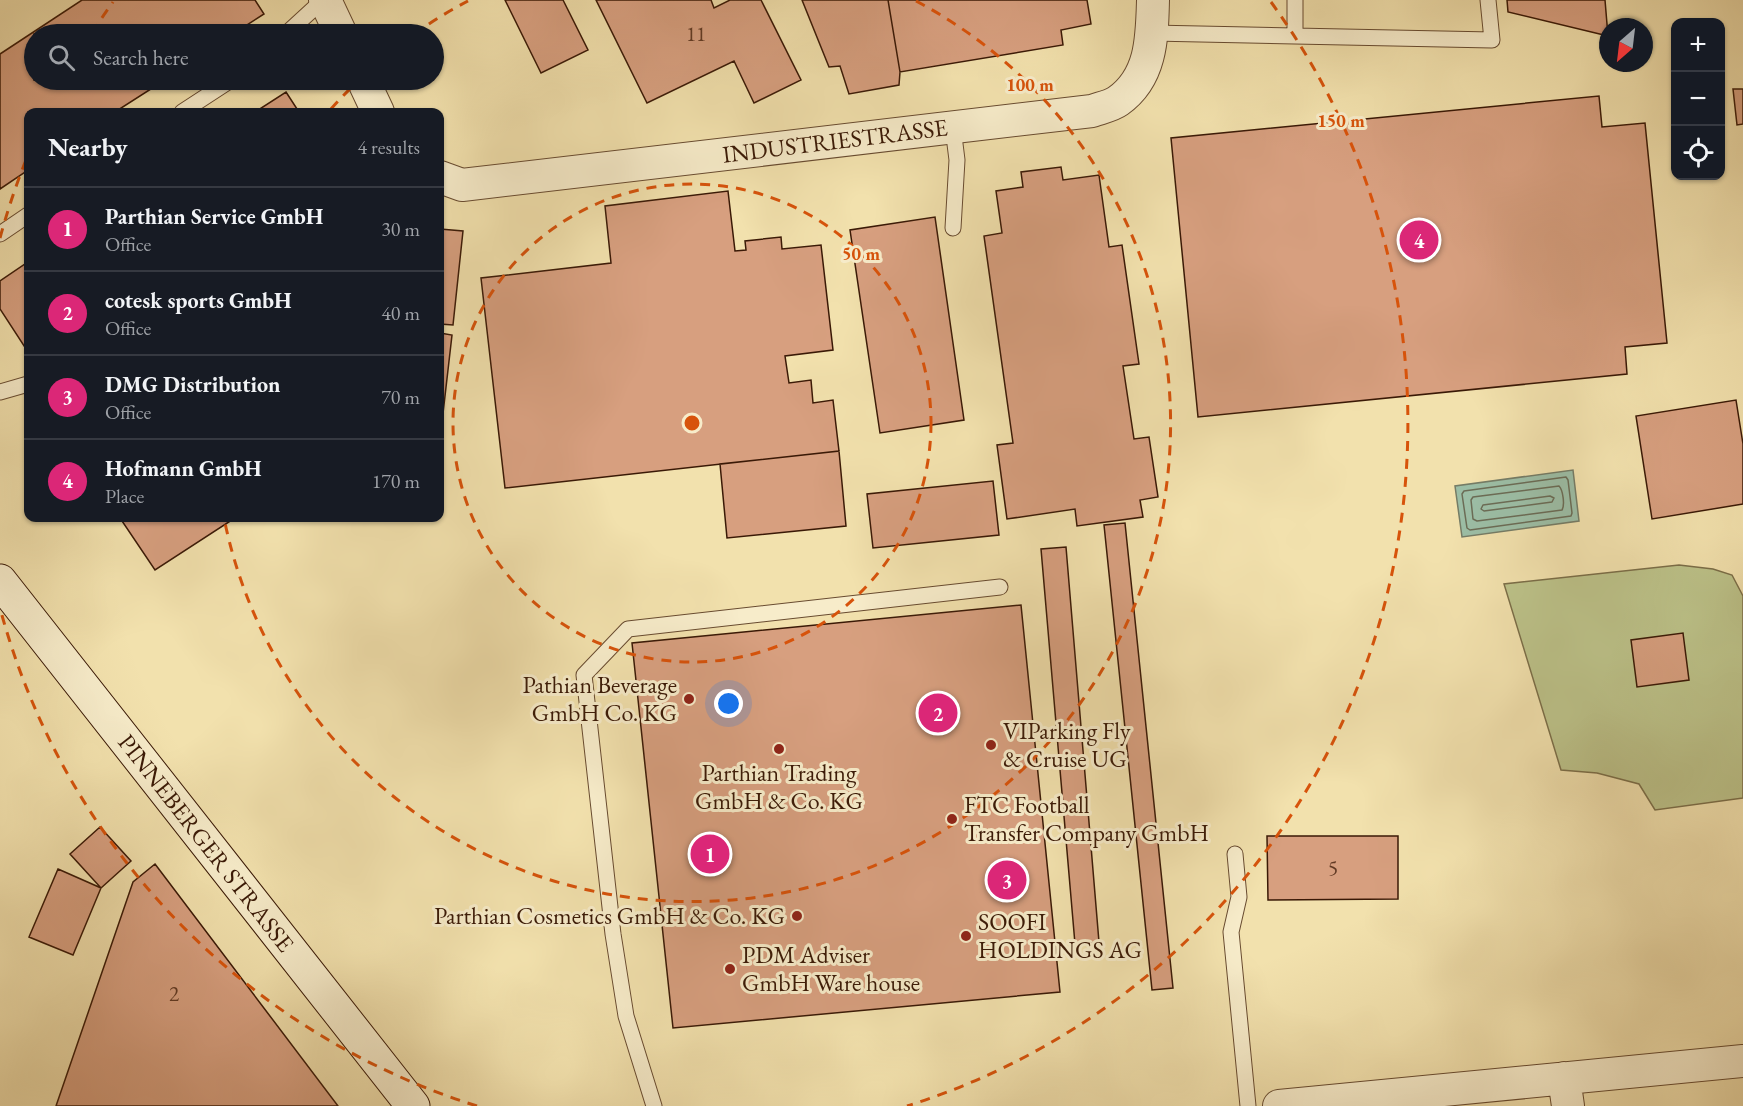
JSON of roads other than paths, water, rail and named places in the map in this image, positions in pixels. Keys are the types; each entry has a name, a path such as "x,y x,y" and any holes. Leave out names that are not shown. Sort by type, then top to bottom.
{"main road":[{"name":"PINNEBERGER STRASSE","path":"0,580 413,1106"}],"street":[{"path":"324,0 336,24"},
{"name":"INDUSTRIESTRASSE","path":"444,178 462,185 472,184 1092,111 1117,101 1140,79 1152,41 1153,0"},
{"path":"368,90 376,108"},
{"path":"1280,1106 1566,1092 1743,1061"}],"lane":[{"path":"297,24 324,0"},
{"path":"1295,0 1295,36"},
{"path":"1152,33 1492,40 1488,0"},
{"path":"188,108 216,90"},
{"path":"953,128 957,160 953,228"},
{"path":"0,234 24,218"},
{"path":"0,392 24,385"},
{"path":"654,1106 626,1016 613,934 584,675 628,629 1000,587"},
{"path":"1234,854 1239,897 1231,932 1248,1106"}],"water":[{"path":"1573,470 1579,521 1462,537 1455,486"}],"place":[{"name":"Hofmann GmbH","path":"1419,240"},
{"name":"Pathian Beverage GmbH Co. KG","path":"689,699"},
{"name":"cotesk sports GmbH","path":"938,713"},
{"name":"VIParking Fly & Cruise UG","path":"991,745"},
{"name":"Parthian Trading GmbH & Co. KG","path":"779,749"},
{"name":"FTC Football Transfer Company GmbH","path":"952,819"},
{"name":"Parthian Service GmbH","path":"710,854"},
{"name":"DMG Distribution","path":"1007,880"},
{"name":"Parthian Cosmetics GmbH & Co. KG","path":"797,916"},
{"name":"SOOFI HOLDINGS AG","path":"966,936"},
{"name":"PDM Adviser GmbH Ware house","path":"730,969"}]}
